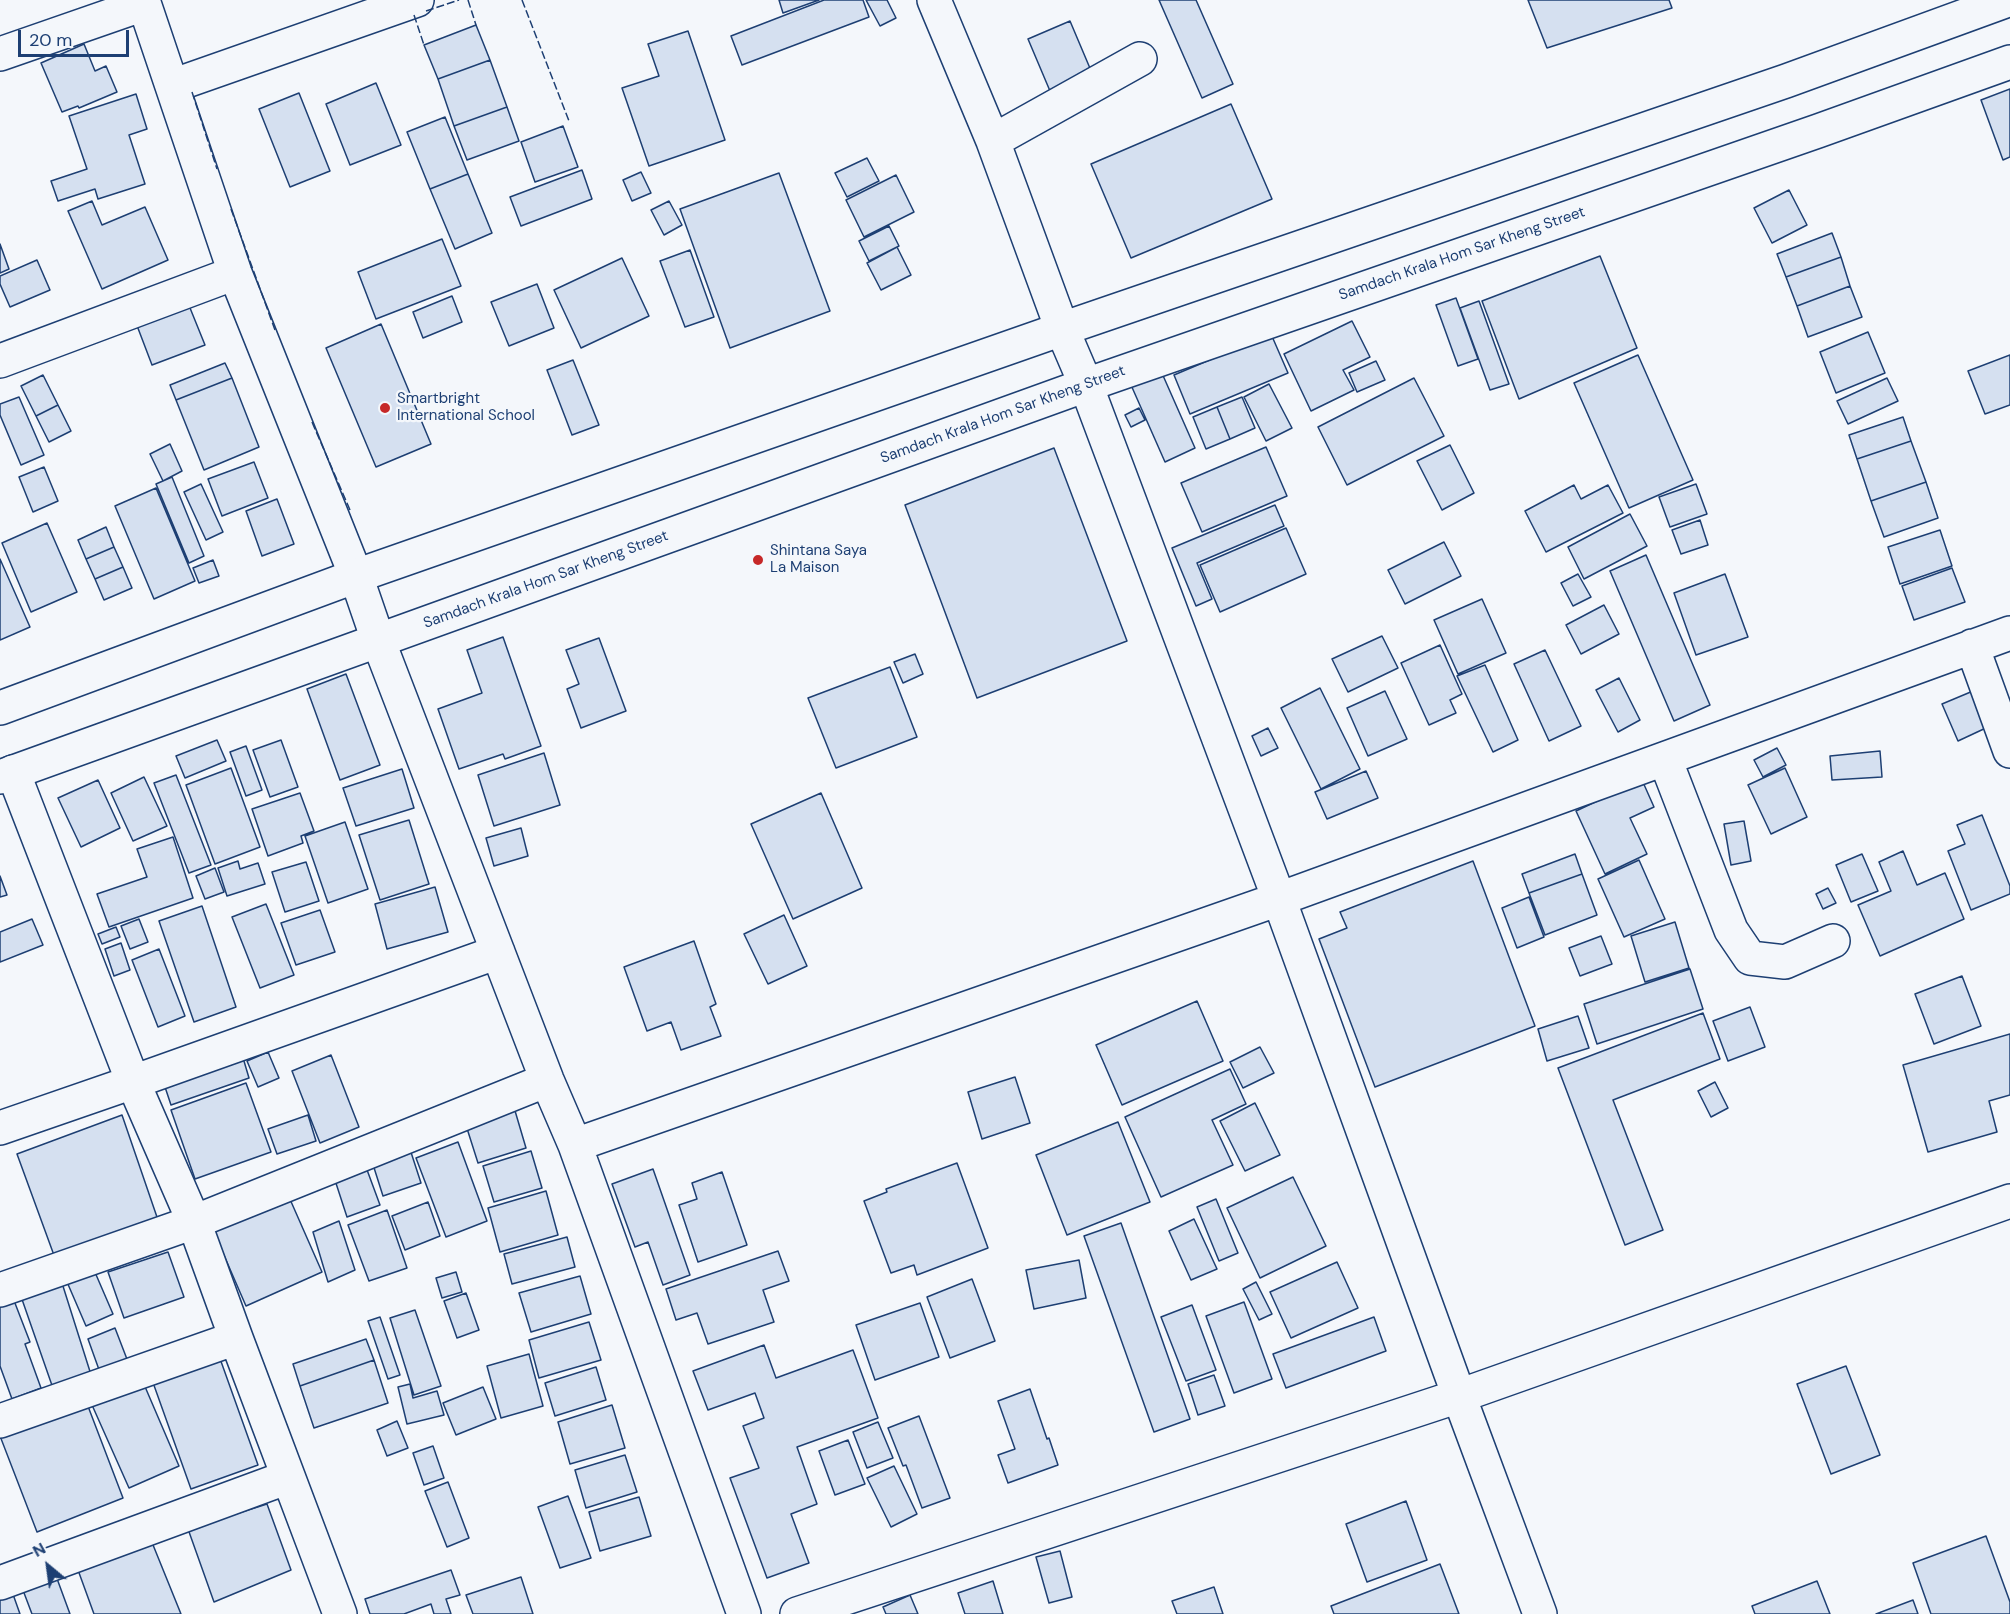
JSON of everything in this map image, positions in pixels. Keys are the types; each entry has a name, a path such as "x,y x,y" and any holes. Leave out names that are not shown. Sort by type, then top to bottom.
{"street":[{"path":"172,86 417,0"},
{"path":"934,0 993,141 1062,329 1086,385 1279,899 1540,1614"},
{"path":"0,708 356,576 1062,329 1786,81 2008,0"},
{"path":"0,54 143,2 235,273 356,576 378,640 547,1080 575,1145 744,1614"},
{"path":"993,141 1140,59"},
{"name":"Samdach Krala Hom Sar Kheng Street","path":"7,774 1086,385 2010,62"},
{"path":"0,361 235,273"},
{"path":"575,1145 1279,899 2010,633"},
{"path":"1972,646 2010,751"},
{"path":"1665,759 1731,930 1750,958 1785,962 1833,941"},
{"path":"7,774 194,1222 340,1614"},
{"path":"0,1128 498,952"},
{"path":"0,1290 194,1222 547,1080"},
{"path":"797,1614 1459,1396 2010,1201"},
{"path":"0,1421 236,1338"},
{"path":"0,1583 288,1477"}],"building":[{"path":"779,0 819,0 783,13"},
{"path":"824,0 863,0 869,17 742,65 731,36"},
{"path":"866,0 887,0 896,18 880,26"},
{"path":"1159,0 1196,0 1233,84 1202,98"},
{"path":"1528,0 1669,0 1672,8 1547,48"},
{"path":"1070,21 1092,73 1050,91 1028,39"},
{"path":"476,25 490,60 438,79 424,45"},
{"path":"688,31 725,140 649,166 622,88 659,76 648,44"},
{"path":"84,44 95,71 106,66 117,92 79,108 78,106 62,112 41,63"},
{"path":"490,60 507,107 454,126 438,79"},
{"path":"376,83 401,145 350,165 326,104"},
{"path":"2010,89 2010,157 2003,160 1981,100"},
{"path":"299,93 330,171 290,187 259,109"},
{"path":"136,94 147,129 129,135 145,184 98,199 95,189 58,201 51,181 87,169 69,116"},
{"path":"1231,104 1272,199 1131,258 1091,164"},
{"path":"507,107 519,141 467,160 454,126"},
{"path":"445,117 468,174 430,189 407,132"},
{"path":"563,126 578,167 535,182 521,142"},
{"path":"867,158 879,181 847,197 835,173"},
{"path":"582,170 592,199 521,226 510,197"},
{"path":"641,172 651,193 632,201 623,180"},
{"path":"779,173 830,311 730,348 680,209"},
{"path":"468,174 492,233 455,249 430,189"},
{"path":"896,175 914,212 864,237 846,200"},
{"path":"1789,190 1807,225 1772,243 1754,208"},
{"path":"92,201 102,225 145,207 168,260 102,289 68,211"},
{"path":"669,201 682,225 664,235 651,210"},
{"path":"889,226 899,246 869,261 859,241"},
{"path":"1832,233 1841,257 1786,277 1777,254"},
{"path":"442,239 461,286 376,319 358,272"},
{"path":"0,244 9,269 0,273"},
{"path":"897,247 911,275 881,290 867,263"},
{"path":"690,250 714,317 685,327 660,261"},
{"path":"1600,256 1637,348 1519,399 1482,301"},
{"path":"1841,257 1850,286 1797,306 1786,277"},
{"path":"622,258 649,316 581,348 554,290"},
{"path":"37,260 50,290 10,307 0,284 0,276"},
{"path":"537,284 554,328 509,346 491,302"},
{"path":"1850,286 1862,317 1808,337 1797,306"},
{"path":"452,296 462,322 423,338 413,312"},
{"path":"1456,298 1478,359 1458,366 1436,305"},
{"path":"1479,301 1509,384 1490,390 1460,308"},
{"path":"188,303 205,345 152,365 136,323"},
{"path":"1352,321 1370,357 1343,370 1354,390 1311,411 1284,354"},
{"path":"381,324 431,444 376,467 326,348"},
{"path":"1868,332 1885,373 1836,393 1820,352"},
{"path":"1271,334 1288,373 1190,414 1174,375"},
{"path":"1638,355 1693,480 1629,508 1574,383"},
{"path":"2010,355 2010,405 1985,414 1968,371"},
{"path":"573,360 599,425 572,435 547,370"},
{"path":"1376,361 1385,380 1357,392 1349,373"},
{"path":"225,363 232,378 176,400 170,385"},
{"path":"1161,371 1195,448 1165,462 1131,385"},
{"path":"43,375 58,405 36,416 21,386"},
{"path":"232,378 259,447 204,470 176,400"},
{"path":"1414,378 1444,436 1347,485 1318,427"},
{"path":"1887,378 1898,401 1848,424 1837,401"},
{"path":"1269,384 1292,428 1266,441 1244,397"},
{"path":"19,397 44,455 21,465 0,415 0,404"},
{"path":"1242,397 1255,428 1230,439 1217,407"},
{"path":"58,405 71,431 49,442 36,416"},
{"path":"1217,407 1230,439 1206,449 1193,417"},
{"path":"1139,408 1145,420 1131,427 1125,415"},
{"path":"1903,417 1911,441 1857,459 1849,435"},
{"path":"1911,441 1926,482 1871,501 1857,459"},
{"path":"170,444 182,471 163,481 150,454"},
{"path":"1450,445 1474,493 1442,510 1417,461"},
{"path":"1266,447 1287,496 1202,532 1181,483"},
{"path":"1054,448 1127,641 977,698 905,505"},
{"path":"254,462 268,498 222,516 208,479"},
{"path":"44,467 58,501 33,512 19,477"},
{"path":"172,477 204,556 189,563 156,484"},
{"path":"1926,482 1938,518 1884,537 1871,501"},
{"path":"201,484 223,532 206,540 184,492"},
{"path":"1696,484 1707,514 1670,527 1659,497"},
{"path":"1574,485 1581,499 1608,485 1623,513 1546,552 1525,511"},
{"path":"156,488 195,581 154,599 115,506"},
{"path":"277,499 294,544 262,556 246,511"},
{"path":"1275,505 1284,526 1197,563 1212,599 1196,606 1172,548"},
{"path":"1630,514 1647,546 1584,579 1568,547"},
{"path":"1700,520 1708,545 1681,554 1672,530"},
{"path":"47,523 77,592 31,612 2,543"},
{"path":"106,527 114,547 86,559 78,540"},
{"path":"1286,528 1306,574 1220,612 1200,565"},
{"path":"1940,530 1952,566 1900,584 1888,547"},
{"path":"1444,542 1461,576 1405,604 1388,570"},
{"path":"114,547 123,567 95,579 86,559"},
{"path":"1646,555 1710,705 1674,721 1610,571"},
{"path":"0,559 30,627 0,640"},
{"path":"213,560 219,576 199,583 193,568"},
{"path":"123,567 132,588 104,600 95,579"},
{"path":"1952,568 1965,602 1914,620 1902,586"},
{"path":"1578,574 1591,597 1573,606 1561,583"},
{"path":"1725,574 1748,637 1696,655 1674,593"},
{"path":"1482,599 1506,653 1458,674 1434,620"},
{"path":"1604,605 1619,634 1581,654 1566,625"},
{"path":"1382,636 1398,668 1348,692 1332,659"},
{"path":"503,637 541,746 505,759 503,754 459,769 438,709 482,693 467,650"},
{"path":"599,638 626,711 581,728 567,689 579,684 566,650"},
{"path":"1440,645 1462,694 1450,700 1456,713 1429,725 1401,663"},
{"path":"1545,650 1581,726 1549,741 1514,664"},
{"path":"915,654 923,674 903,683 894,662"},
{"path":"1485,665 1518,740 1493,752 1457,676"},
{"path":"890,667 917,737 836,768 808,698"},
{"path":"346,674 380,765 340,780 307,689"},
{"path":"1619,678 1640,720 1618,732 1596,690"},
{"path":"1320,688 1360,769 1321,789 1281,708"},
{"path":"1385,691 1407,739 1368,756 1347,708"},
{"path":"1973,691 1988,727 1958,741 1942,704"},
{"path":"1268,728 1278,748 1261,756 1252,736"},
{"path":"217,740 226,761 185,778 176,756"},
{"path":"281,740 298,787 270,797 253,750"},
{"path":"246,746 262,790 246,796 230,752"},
{"path":"1777,748 1786,765 1763,777 1754,760"},
{"path":"1880,751 1882,777 1832,780 1830,756"},
{"path":"544,753 560,805 494,826 478,775"},
{"path":"231,768 260,847 215,864 186,785"},
{"path":"1785,768 1807,817 1771,834 1748,785"},
{"path":"402,769 414,808 356,826 343,788"},
{"path":"1366,771 1378,798 1327,819 1315,792"},
{"path":"176,775 211,865 189,873 154,783"},
{"path":"144,777 167,826 133,841 111,793"},
{"path":"98,780 120,828 81,847 58,798"},
{"path":"1642,780 1654,807 1630,818 1647,854 1605,874 1576,811"},
{"path":"300,793 314,831 301,836 303,843 268,856 252,809"},
{"path":"821,793 862,888 793,919 751,824"},
{"path":"1982,815 2010,886 2010,894 1971,910 1948,851 1965,844 1957,825"},
{"path":"409,820 429,884 380,900 359,835"},
{"path":"1744,821 1751,861 1731,865 1724,824"},
{"path":"345,822 368,889 328,903 305,836"},
{"path":"521,828 528,856 494,866 486,838"},
{"path":"173,837 193,898 109,927 97,894 147,877 137,849"},
{"path":"1903,851 1917,885 1945,873 1964,919 1880,956 1858,905 1891,891 1879,862"},
{"path":"1575,854 1582,874 1529,893 1522,874"},
{"path":"1862,854 1878,891 1851,902 1836,865"},
{"path":"1639,860 1665,919 1624,937 1598,879"},
{"path":"238,861 240,869 258,863 265,884 227,896 218,868"},
{"path":"1473,861 1535,1026 1375,1087 1319,939 1347,928 1340,912"},
{"path":"306,862 319,901 285,912 272,872"},
{"path":"215,868 224,892 205,899 196,876"},
{"path":"1582,874 1597,915 1545,935 1529,893"},
{"path":"0,876 7,895 0,897"},
{"path":"435,887 448,932 387,949 375,904"},
{"path":"1828,888 1836,903 1823,909 1816,894"},
{"path":"1529,897 1544,937 1517,948 1502,908"},
{"path":"266,904 294,975 260,988 232,917"},
{"path":"202,906 236,1007 194,1022 159,921"},
{"path":"320,910 335,952 296,965 281,923"},
{"path":"784,915 807,966 768,984 744,934"},
{"path":"32,919 43,945 0,962 0,932"},
{"path":"139,919 148,942 130,949 121,926"},
{"path":"1675,922 1689,968 1645,982 1631,936"},
{"path":"116,927 120,937 102,944 98,934"},
{"path":"1601,936 1612,964 1580,976 1569,948"},
{"path":"694,941 716,1004 710,1007 721,1036 681,1050 671,1022 647,1031 624,967"},
{"path":"121,943 130,970 114,976 105,949"},
{"path":"159,949 185,1016 158,1027 132,960"},
{"path":"1690,969 1703,1009 1597,1044 1584,1004"},
{"path":"1962,976 1981,1026 1934,1044 1915,994"},
{"path":"1197,1001 1223,1061 1122,1105 1096,1045"},
{"path":"1750,1007 1765,1047 1728,1061 1713,1021"},
{"path":"1703,1013 1720,1059 1613,1100 1663,1230 1625,1245 1558,1068"},
{"path":"1578,1016 1589,1048 1547,1061 1538,1029"},
{"path":"2010,1034 2010,1095 1989,1101 1997,1132 1928,1152 1903,1065"},
{"path":"1260,1047 1274,1073 1243,1088 1230,1062"},
{"path":"241,1051 249,1078 171,1105 162,1078"},
{"path":"268,1052 279,1078 258,1087 247,1061"},
{"path":"331,1055 359,1127 320,1143 292,1071"},
{"path":"1230,1069 1246,1104 1212,1120 1233,1165 1161,1197 1125,1117"},
{"path":"1015,1077 1030,1123 982,1139 968,1092"},
{"path":"1715,1082 1728,1108 1711,1117 1698,1091"},
{"path":"246,1083 271,1152 195,1179 171,1110"},
{"path":"1255,1103 1280,1155 1245,1171 1220,1121"},
{"path":"513,1104 526,1148 478,1163 464,1119"},
{"path":"122,1115 158,1220 55,1258 17,1154"},
{"path":"308,1115 316,1141 277,1154 268,1129"},
{"path":"1118,1122 1150,1202 1067,1235 1036,1155"},
{"path":"407,1140 421,1183 383,1196 369,1152"},
{"path":"458,1142 487,1221 446,1237 416,1158"},
{"path":"531,1151 542,1188 494,1202 483,1166"},
{"path":"363,1159 380,1205 347,1217 332,1171"},
{"path":"957,1163 988,1248 917,1275 914,1265 891,1273 864,1201 887,1192 886,1189"},
{"path":"653,1169 690,1275 663,1285 648,1242 635,1247 612,1184"},
{"path":"722,1172 747,1245 698,1262 679,1205 697,1199 692,1183"},
{"path":"1293,1177 1326,1246 1260,1278 1227,1208"},
{"path":"546,1191 558,1235 500,1252 488,1208"},
{"path":"289,1197 322,1272 246,1306 213,1230"},
{"path":"1216,1199 1238,1253 1219,1261 1197,1207"},
{"path":"428,1202 440,1236 405,1250 392,1216"},
{"path":"387,1210 407,1268 369,1281 348,1225"},
{"path":"1194,1219 1217,1269 1191,1280 1169,1231"},
{"path":"339,1221 355,1270 328,1282 313,1232"},
{"path":"1121,1223 1190,1419 1154,1432 1084,1236"},
{"path":"567,1237 575,1267 512,1284 504,1254"},
{"path":"778,1251 789,1281 763,1290 774,1322 708,1344 697,1313 676,1320 666,1289"},
{"path":"168,1252 184,1297 124,1318 108,1272"},
{"path":"1079,1260 1086,1298 1034,1309 1026,1270"},
{"path":"1337,1262 1358,1308 1291,1338 1270,1292"},
{"path":"91,1263 113,1314 86,1326 64,1275"},
{"path":"456,1272 462,1292 442,1298 436,1278"},
{"path":"580,1276 591,1314 531,1332 519,1293"},
{"path":"972,1279 995,1341 950,1358 927,1297"},
{"path":"1256,1282 1272,1314 1259,1320 1243,1289"},
{"path":"62,1283 93,1381 55,1394 17,1285"},
{"path":"466,1293 479,1330 457,1338 444,1301"},
{"path":"13,1298 30,1342 25,1344 41,1388 12,1399 0,1366 0,1303"},
{"path":"1244,1302 1272,1379 1234,1393 1206,1316"},
{"path":"920,1303 939,1357 875,1380 856,1325"},
{"path":"1192,1305 1216,1370 1186,1381 1161,1317"},
{"path":"415,1310 441,1386 414,1395 390,1318"},
{"path":"380,1317 400,1375 388,1379 368,1321"},
{"path":"1374,1317 1386,1351 1286,1388 1273,1354"},
{"path":"589,1322 601,1360 539,1378 529,1340"},
{"path":"115,1328 130,1367 102,1378 88,1339"},
{"path":"366,1339 374,1360 300,1386 293,1364"},
{"path":"764,1345 776,1378 853,1350 878,1418 797,1447 817,1504 791,1514 809,1563 767,1578 730,1478 759,1468 743,1426 764,1418 755,1393 708,1410 693,1371"},
{"path":"218,1353 258,1465 191,1489 151,1377"},
{"path":"529,1354 543,1406 501,1418 487,1366"},
{"path":"374,1360 388,1403 314,1428 300,1386"},
{"path":"1846,1366 1880,1455 1831,1474 1797,1384"},
{"path":"596,1367 606,1400 555,1416 545,1383"},
{"path":"1214,1375 1225,1406 1198,1415 1188,1384"},
{"path":"143,1382 179,1466 129,1488 92,1405"},
{"path":"410,1384 413,1398 437,1391 444,1415 407,1424 398,1387"},
{"path":"483,1387 496,1419 456,1435 443,1403"},
{"path":"1030,1389 1058,1465 1008,1483 998,1455 1015,1449 998,1401"},
{"path":"86,1401 123,1498 37,1532 0,1436"},
{"path":"612,1405 625,1448 570,1464 558,1422"},
{"path":"919,1416 950,1498 922,1508 906,1465 903,1466 888,1428"},
{"path":"397,1421 408,1448 387,1456 377,1430"},
{"path":"878,1422 893,1458 867,1468 853,1432"},
{"path":"848,1440 865,1484 835,1495 819,1451"},
{"path":"433,1446 444,1478 424,1485 413,1453"},
{"path":"625,1455 637,1492 586,1508 575,1470"},
{"path":"894,1466 917,1514 891,1527 867,1478"},
{"path":"448,1482 469,1538 447,1547 425,1491"},
{"path":"568,1496 591,1558 560,1568 538,1507"},
{"path":"639,1497 651,1536 600,1551 589,1512"},
{"path":"1406,1501 1427,1560 1367,1582 1346,1524"},
{"path":"267,1504 291,1570 214,1602 188,1529"},
{"path":"149,1535 181,1614 94,1614 74,1559"},
{"path":"1986,1536 2010,1602 2010,1614 1931,1614 1913,1563"},
{"path":"1060,1551 1072,1597 1049,1603 1036,1557"},
{"path":"1440,1564 1459,1614 1334,1614 1331,1606"},
{"path":"52,1565 70,1614 32,1614 18,1577"},
{"path":"451,1570 460,1595 446,1599 451,1614 434,1614 431,1604 404,1614 370,1614 365,1599"},
{"path":"521,1577 533,1614 473,1614 466,1595"},
{"path":"993,1581 1003,1614 965,1614 958,1593"},
{"path":"1817,1581 1830,1614 1755,1614 1752,1606"},
{"path":"9,1583 20,1614 0,1614 0,1586"},
{"path":"1214,1587 1223,1614 1177,1614 1172,1601"},
{"path":"910,1595 918,1614 886,1614 883,1607"},
{"path":"1913,1600 1918,1614 1876,1614"}],"fence":[{"path":"426,11 459,0"},
{"path":"468,0 476,25"},
{"path":"522,0 569,121"},
{"path":"414,15 424,45"},
{"path":"192,92 217,169"},
{"path":"231,209 275,330"},
{"path":"312,422 350,510"}],"place":[{"name":"Smartbright International School","path":"385,408"},
{"name":"Shintana Saya La Maison","path":"758,560"}]}
